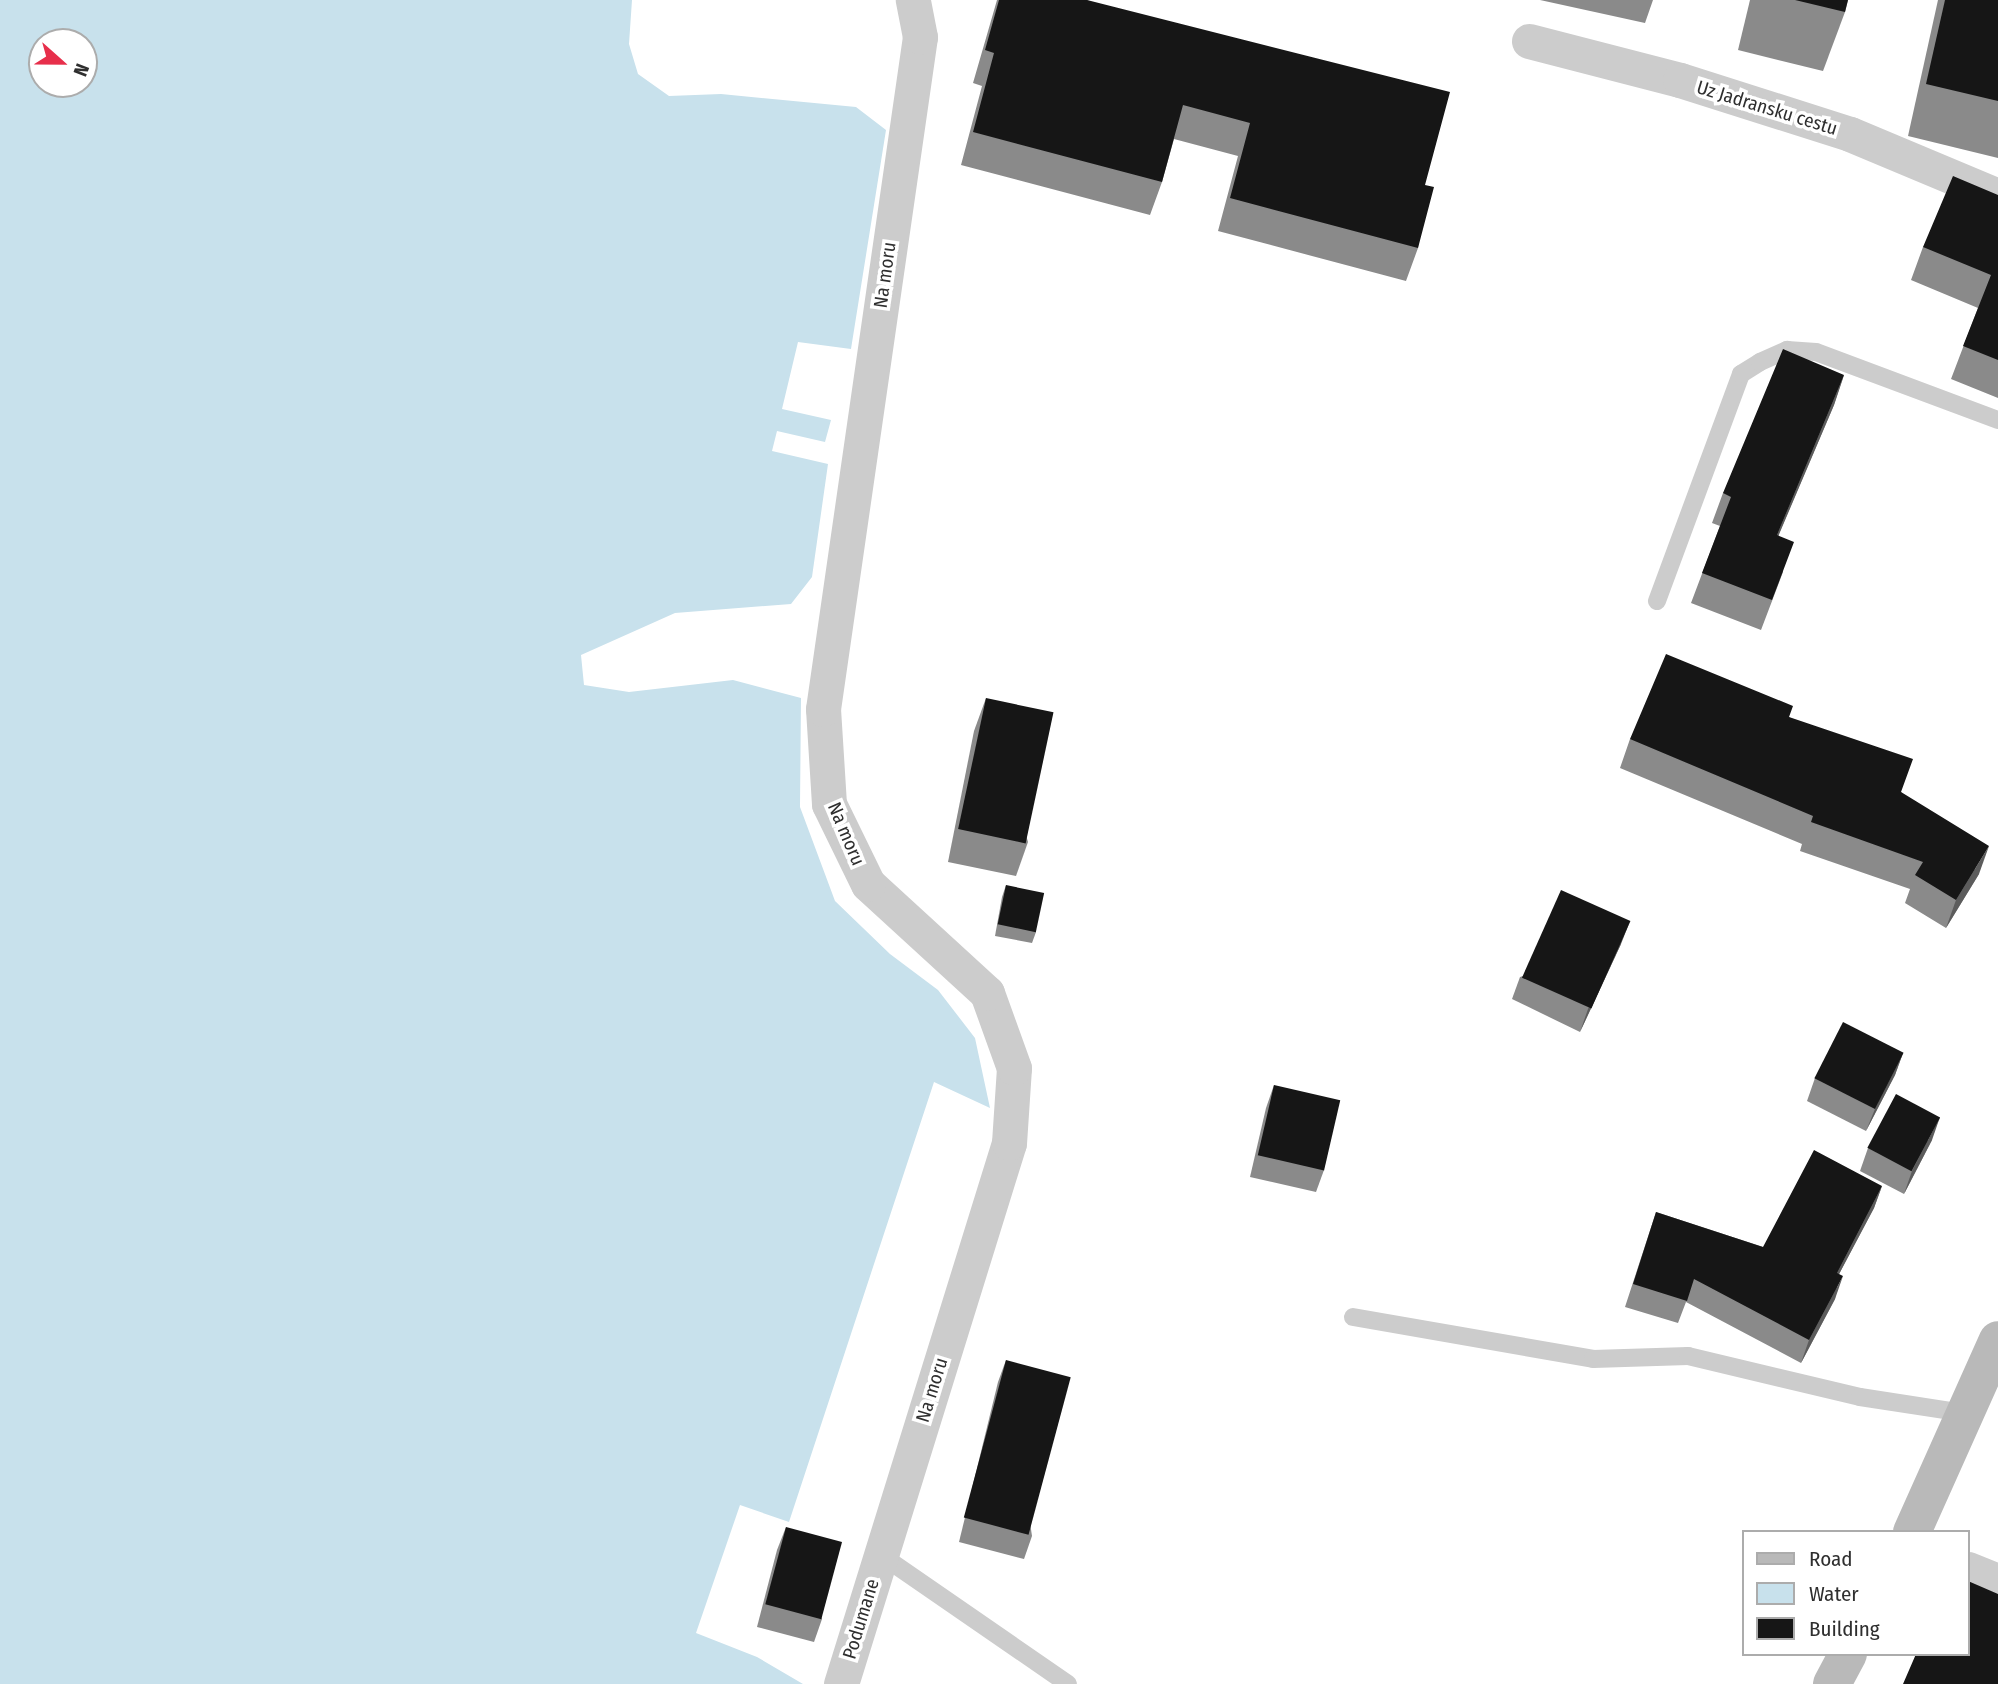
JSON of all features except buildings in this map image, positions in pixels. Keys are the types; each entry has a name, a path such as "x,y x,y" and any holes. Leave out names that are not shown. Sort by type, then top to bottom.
{"main road":[{"path":"1913,1530 1965,1413 1994,1357"},
{"path":"1832,1684 1847,1656"}],"street":[{"name":"Na moru","path":"881,1555 1009,1143 1014,1068 987,993 868,884 829,804 823,709 920,37 913,0"},
{"name":"Uz Jadransku cestu","path":"1529,40 1680,80 1850,134 1998,196"},
{"name":"Podumane","path":"841,1684 881,1555"},
{"path":"1970,1570 1998,1581"}],"lane":[{"path":"1657,601 1741,374 1760,362 1787,350 1816,352 1998,420"},
{"path":"1353,1317 1593,1359 1688,1356 1860,1397 1965,1413"},
{"path":"881,1555 1068,1684"}],"water":[{"path":"0,0 632,0 629,44 638,74 669,96 721,94 856,107 886,130 851,349 798,342 782,409 831,420 825,442 777,431 772,451 828,464 812,577 791,604 675,613 581,655 584,685 629,692 733,680 801,698 800,807 835,901 890,954 938,990 975,1038 990,1108 934,1082 789,1522 740,1505 696,1633 757,1657 803,1684 0,1684"}]}
